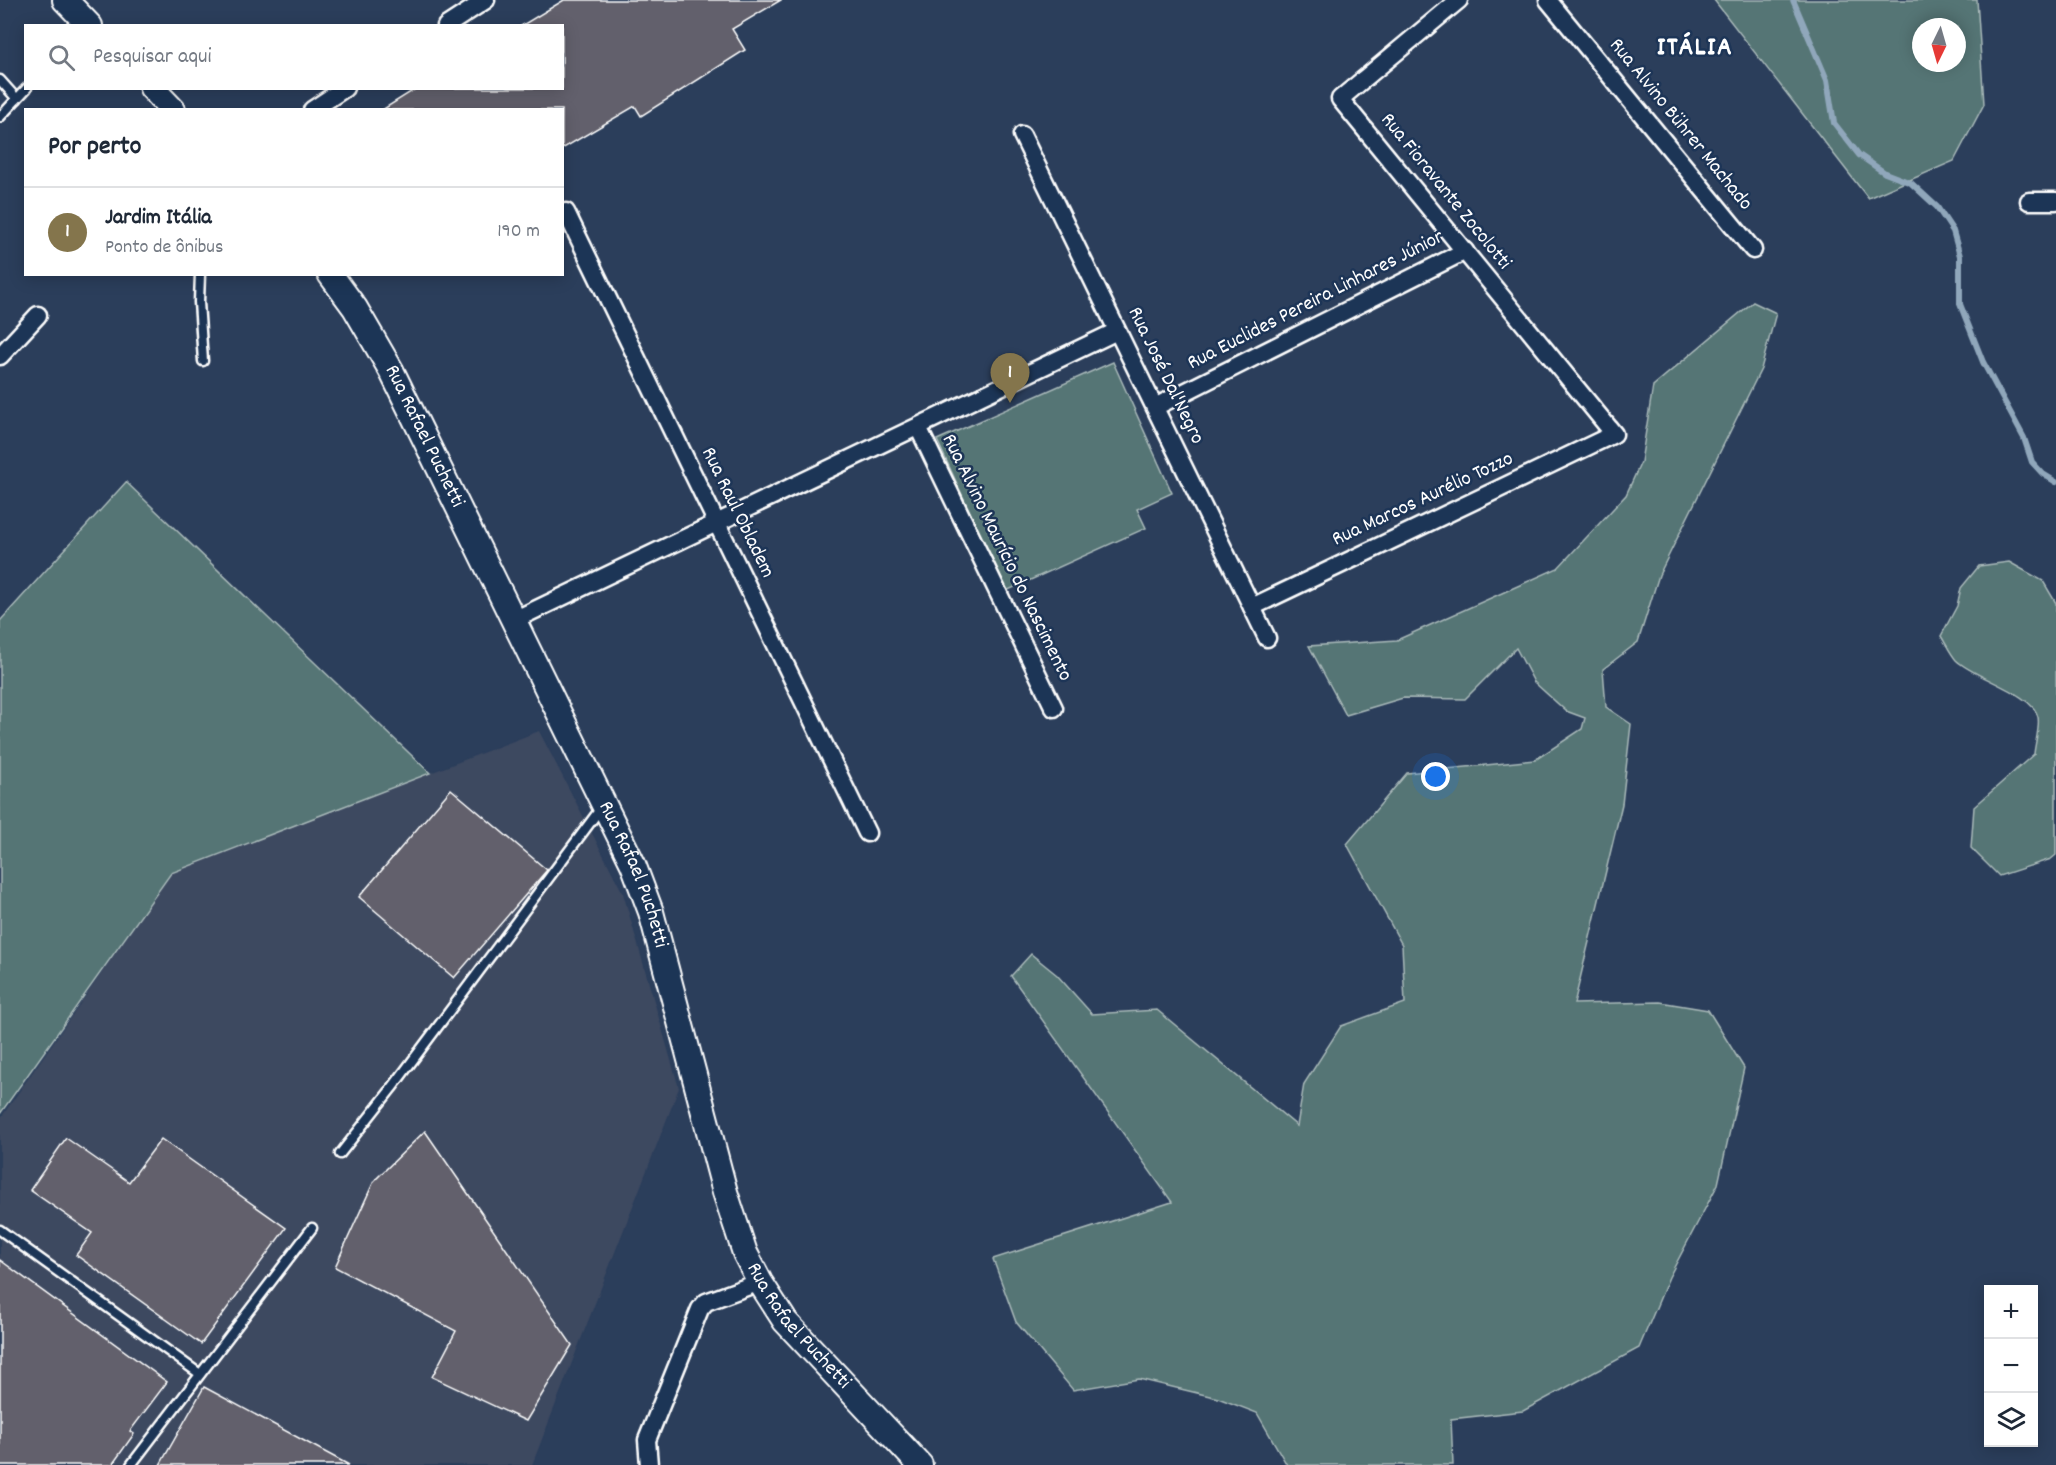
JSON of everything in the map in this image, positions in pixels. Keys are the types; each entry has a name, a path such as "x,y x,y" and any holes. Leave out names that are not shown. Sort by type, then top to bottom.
{"street":[{"path":"65,0 88,24"},
{"path":"449,24 486,0"},
{"name":"Rua Fioravante Zocolotti","path":"1460,0 1340,99 1614,434"},
{"name":"Rua Alvino Bührer Machado","path":"1548,0 1753,250"},
{"path":"154,90 171,108"},
{"path":"315,108 342,90"},
{"name":"Rua José Dal'Negro","path":"1023,135 1267,638"},
{"path":"2029,201 2056,201"},
{"name":"Rua Raul Obladem","path":"566,212 867,833"},
{"name":"Rua Euclides Pereira Linhares Júnior","path":"1155,407 1465,251"},
{"name":"Rua Rafael Puchetti","path":"331,276 355,308 391,370 633,864 646,895 731,1214 745,1253 785,1321 920,1465"},
{"path":"0,356 38,315"},
{"path":"514,620 1118,331"},
{"name":"Rua Alvino Maurício do Nascimento","path":"918,427 1054,708"},
{"name":"Rua Marcos Aurélio Tozzo","path":"1252,607 1614,434"},
{"path":"649,1465 646,1440 700,1309 706,1302 760,1282"}],"lane":[{"path":"0,80 17,99"},
{"path":"0,117 25,90"},
{"path":"200,276 203,361"},
{"path":"340,1154 392,1089 605,803"},
{"path":"131,1465 312,1228"},
{"path":"0,1230 200,1374"}],"shaded area":[{"path":"539,731 623,893 679,1088 532,1465 0,1465 0,1119 171,873"}],"green space":[{"path":"1714,0 1977,0 1984,104 1954,161 1868,198"},
{"path":"1753,302 1776,313 1761,369 1659,575 1638,642 1603,669 1606,707 1631,724 1622,804 1574,1004 1660,1002 1708,1010 1744,1068 1718,1184 1669,1277 1639,1348 1523,1411 1451,1419 1453,1465 1287,1465 1257,1413 1218,1398 1139,1379 1073,1390 1016,1322 993,1259 1172,1202 1011,976 1031,954 1057,975 1092,1014 1157,1010 1297,1126 1304,1084 1341,1026 1405,1003 1402,945 1347,844 1407,773 1535,760 1582,729 1585,718 1566,711 1534,682 1516,648 1465,699 1403,698 1346,715 1309,646 1397,640 1558,568 1626,495 1641,462 1653,386"},
{"path":"1113,362 1172,493 1137,509 1146,528 1006,591 937,440"},
{"path":"126,482 430,773 171,873 0,1114 0,621"},
{"path":"2009,562 2043,581 2056,603 2056,855 2051,859 1999,876 1971,848 1974,807 2034,754 2038,717 2034,708 2026,700 1964,667 1956,660 1941,636 1957,606 1961,588 1979,566"}],"building":[{"path":"564,0 781,0 732,29 745,50 641,116 635,106 564,148 564,108 385,108 414,90 564,90 564,24 524,24"},
{"path":"451,789 547,870 454,978 359,897"},
{"path":"425,1131 572,1345 526,1421 432,1377 456,1331 335,1267 374,1181"},
{"path":"66,1138 129,1182 161,1139 286,1228 201,1344 76,1255 92,1233 30,1190"},
{"path":"0,1260 167,1382 130,1431 134,1434 112,1465 0,1465"},
{"path":"204,1387 349,1465 160,1465"}],"waterway":[{"path":"1793,0 1827,80 1834,123 1859,155 1885,173 1911,183 1937,207 1953,231 1960,256 1960,304 1983,362 2024,438 2032,462 2043,474 2056,482"}],"place":[{"name":"Jardim Itália","path":"1010,403"}],"district":[{"name":"ITÁLIA","path":"1695,48"}]}
